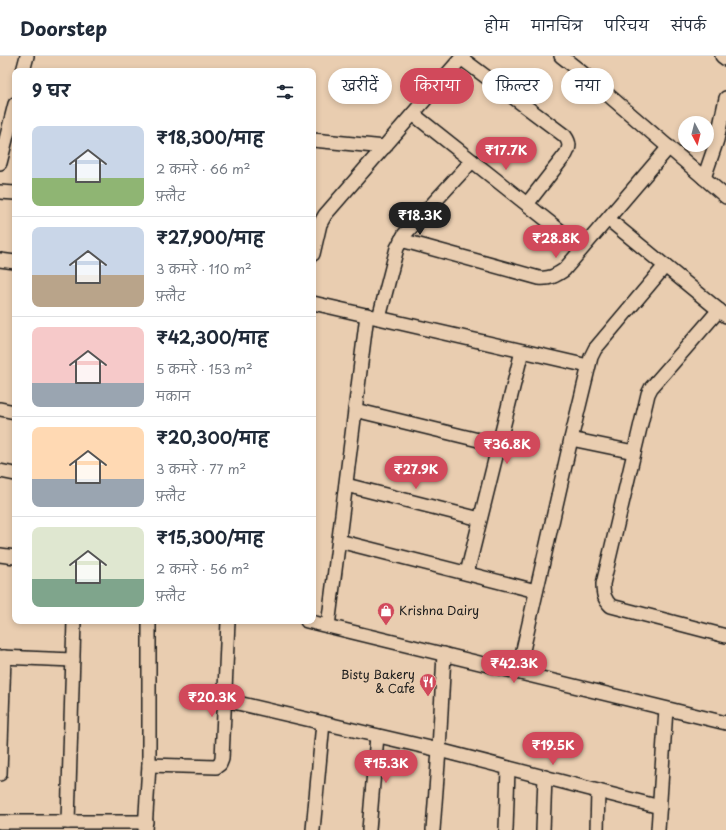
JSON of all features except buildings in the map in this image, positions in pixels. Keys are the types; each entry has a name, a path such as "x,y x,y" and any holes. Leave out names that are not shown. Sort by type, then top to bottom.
{"street":[{"path":"24,68 27,56"},
{"path":"561,56 584,74 726,197"},
{"path":"722,56 726,59"},
{"path":"316,223 325,216 462,57 565,136 569,142 570,148 566,154 527,204"},
{"path":"704,178 717,140 726,98"},
{"path":"413,114 582,248"},
{"path":"0,163 12,116"},
{"path":"316,140 385,147"},
{"path":"401,240 539,278 556,276 564,270 669,147"},
{"path":"328,626 355,410 373,316 397,248 404,235 472,161"},
{"path":"0,192 12,193"},
{"path":"608,218 722,313 651,388 648,394 603,584 605,601 611,606 724,632"},
{"path":"0,260 12,262"},
{"path":"518,672 588,366 595,349 665,266"},
{"path":"316,304 588,366"},
{"path":"467,573 522,351"},
{"path":"0,409 12,411"},
{"path":"355,410 499,445"},
{"path":"571,439 634,452"},
{"path":"0,472 12,474"},
{"path":"346,485 480,519"},
{"path":"339,541 536,591"},
{"path":"0,555 12,557"},
{"path":"316,623 726,723"},
{"path":"68,822 74,624"},
{"path":"0,822 68,822 146,826 149,765 149,624"},
{"path":"149,765 216,767 220,764 222,759 228,624"},
{"path":"433,830 444,654"},
{"path":"0,774 2,657 73,660"},
{"path":"225,700 439,750 660,807"},
{"path":"658,830 666,708"},
{"path":"313,830 324,723"},
{"path":"370,830 377,736"},
{"path":"506,830 508,768"},
{"path":"543,830 545,778"},
{"path":"597,830 598,791"}],"place":[{"name":"Krishna Dairy","path":"386,626"},
{"name":"Bisty Bakery & Cafe","path":"428,697"}]}
